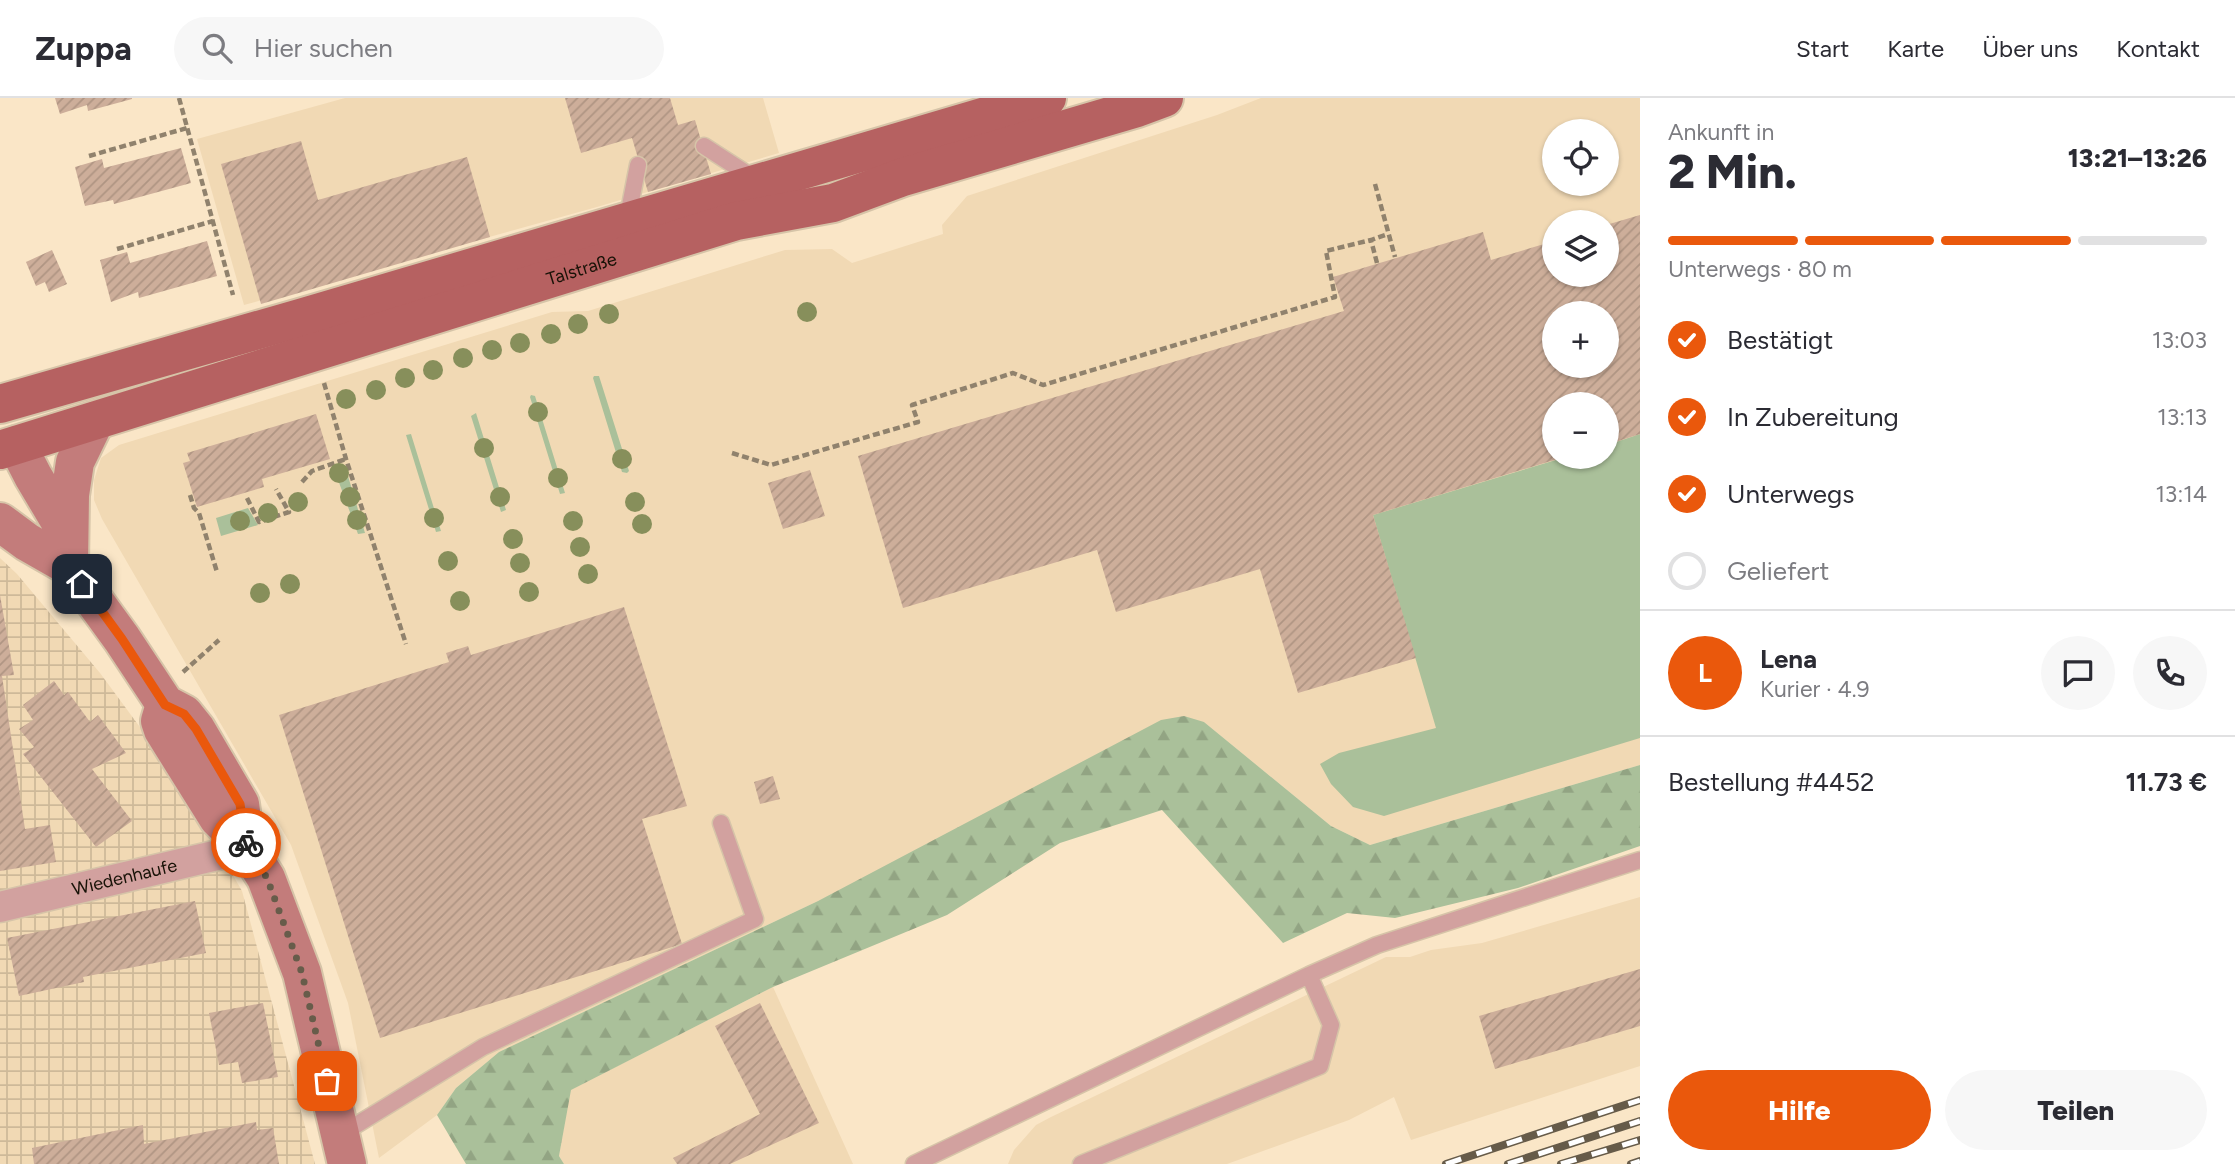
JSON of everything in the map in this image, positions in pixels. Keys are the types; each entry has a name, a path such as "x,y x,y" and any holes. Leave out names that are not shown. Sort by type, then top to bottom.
{"main road":[{"name":"Talstraße","path":"1,402 314,314 1047,98"},
{"name":"Talstraße","path":"8,447 736,221 833,203 903,177 1164,98"},
{"path":"1,402 8,447"}],"street":[{"path":"68,551 75,462 95,421"},
{"path":"8,447 33,476 68,551 162,699 160,721 163,730 218,818 246,846 267,878 302,973 344,1149"},
{"path":"0,496 13,532 68,551"},
{"name":"Wiedenhaufe","path":"0,907 246,846"}],"lane":[{"path":"704,146 760,182"},
{"path":"627,221 638,165"},
{"path":"344,1149 483,1046 755,919 721,823"},
{"path":"914,1164 1377,944 1640,860"},
{"path":"1081,1164 1320,1066 1331,1025 1309,975"}],"path":[{"path":"179,98 233,295"},
{"path":"89,156 187,128"},
{"path":"1375,184 1395,257"},
{"path":"117,249 213,221"},
{"path":"732,453 771,465 918,422 912,405 1013,373 1043,385 1335,297 1326,251 1388,234"},
{"path":"1371,240 1377,263"},
{"path":"315,352 406,644"},
{"path":"302,482 312,471 346,458"},
{"path":"247,498 259,522 289,512 276,489"},
{"path":"190,495 194,508 199,513 217,572"},
{"path":"162,699 219,640"}],"shaded area":[{"path":"345,98 763,98 779,153 597,207 244,305 197,139"},
{"path":"1261,98 1640,98 1640,765 1370,845 1331,826 1204,722 499,1052 456,1088 437,1115 379,1158 348,1003 291,845 102,519 94,500 94,480 101,458 119,445 552,312 588,311 785,250 832,249 852,263 943,234 942,225 967,196 1217,115"},
{"path":"0,558 17,574 100,673 176,776 242,891 315,1164 0,1164"},
{"path":"1640,897 1640,1066 1411,1140 1394,1097 1349,1120 1227,1164 1008,1164 1014,1150 1036,1125 1386,957 1410,957 1431,950 1482,943"},
{"path":"773,987 853,1164 564,1164 559,1156 570,1090"}],"green space":[{"path":"594,376 599,376 629,471 627,473 622,472"},
{"path":"531,395 535,396 565,493 560,494"},
{"path":"476,413 506,510 501,512 471,416"},
{"path":"411,434 441,531 436,532 406,435"},
{"path":"1640,434 1640,738 1384,816 1353,807 1331,784 1320,764 1339,753 1436,728 1373,515 1542,464 1542,469 1619,469 1619,441"},
{"path":"345,466 365,533 358,534 334,469"},
{"path":"248,508 258,525 221,536 216,518"},
{"path":"1184,716 1204,722 1331,826 1370,845 1640,765 1640,846 1518,888 1395,918 1347,913 1283,943 1162,810 1060,843 947,915 773,987 571,1090 559,1156 564,1164 466,1164 437,1115 456,1088 499,1052 818,901 1161,720"}],"building":[{"path":"55,98 132,99 88,111 87,105 60,114"},
{"path":"565,98 670,98 678,125 695,120 711,174 648,192 632,138 581,153"},
{"path":"301,141 318,200 467,157 490,237 261,304 221,164"},
{"path":"181,148 191,183 114,204 113,200 85,206 75,167 102,159 104,168"},
{"path":"1640,215 1640,434 1619,441 1619,392 1542,392 1542,464 1373,515 1416,658 1298,693 1260,569 1116,612 1097,550 903,608 858,456 1344,311 1333,277 1483,232 1491,260 1542,245 1542,287 1619,287 1619,221"},
{"path":"207,241 217,276 139,298 138,292 111,302 100,260 127,252 130,263"},
{"path":"52,250 67,284 49,292 45,282 36,286 26,262"},
{"path":"316,414 330,459 262,479 264,487 197,507 183,463 190,461 187,453"},
{"path":"810,470 825,516 783,529 768,483"},
{"path":"0,595 14,675 2,676 25,829 50,825 56,862 0,871"},
{"path":"624,607 687,806 642,819 682,944 380,1038 279,715 449,662 446,653 468,646 471,655"},
{"path":"54,681 64,695 68,692 90,722 98,715 126,753 92,769 132,821 96,847 23,754 34,747 19,729 33,720 23,705"},
{"path":"773,776 780,799 760,804 754,782"},
{"path":"195,901 206,953 83,977 84,982 19,996 7,938"},
{"path":"1640,969 1640,1026 1495,1069 1479,1016"},
{"path":"263,1003 278,1077 242,1083 238,1062 219,1065 209,1013"},
{"path":"760,1003 819,1123 730,1164 677,1164 673,1158 760,1114 715,1026"},
{"path":"256,1122 257,1130 273,1128 279,1164 34,1164 32,1148 143,1125 144,1144"}],"railway":[{"path":"1446,1164 1640,1100"},
{"path":"1508,1164 1640,1121"},
{"path":"1561,1164 1640,1140"},
{"path":"1631,1164 1640,1161"}],"way so far":[{"path":"246,843 267,878 302,973 327,1081"}],"route":[{"path":"82,584 165,705 184,714 196,729 240,804 246,843"}]}
